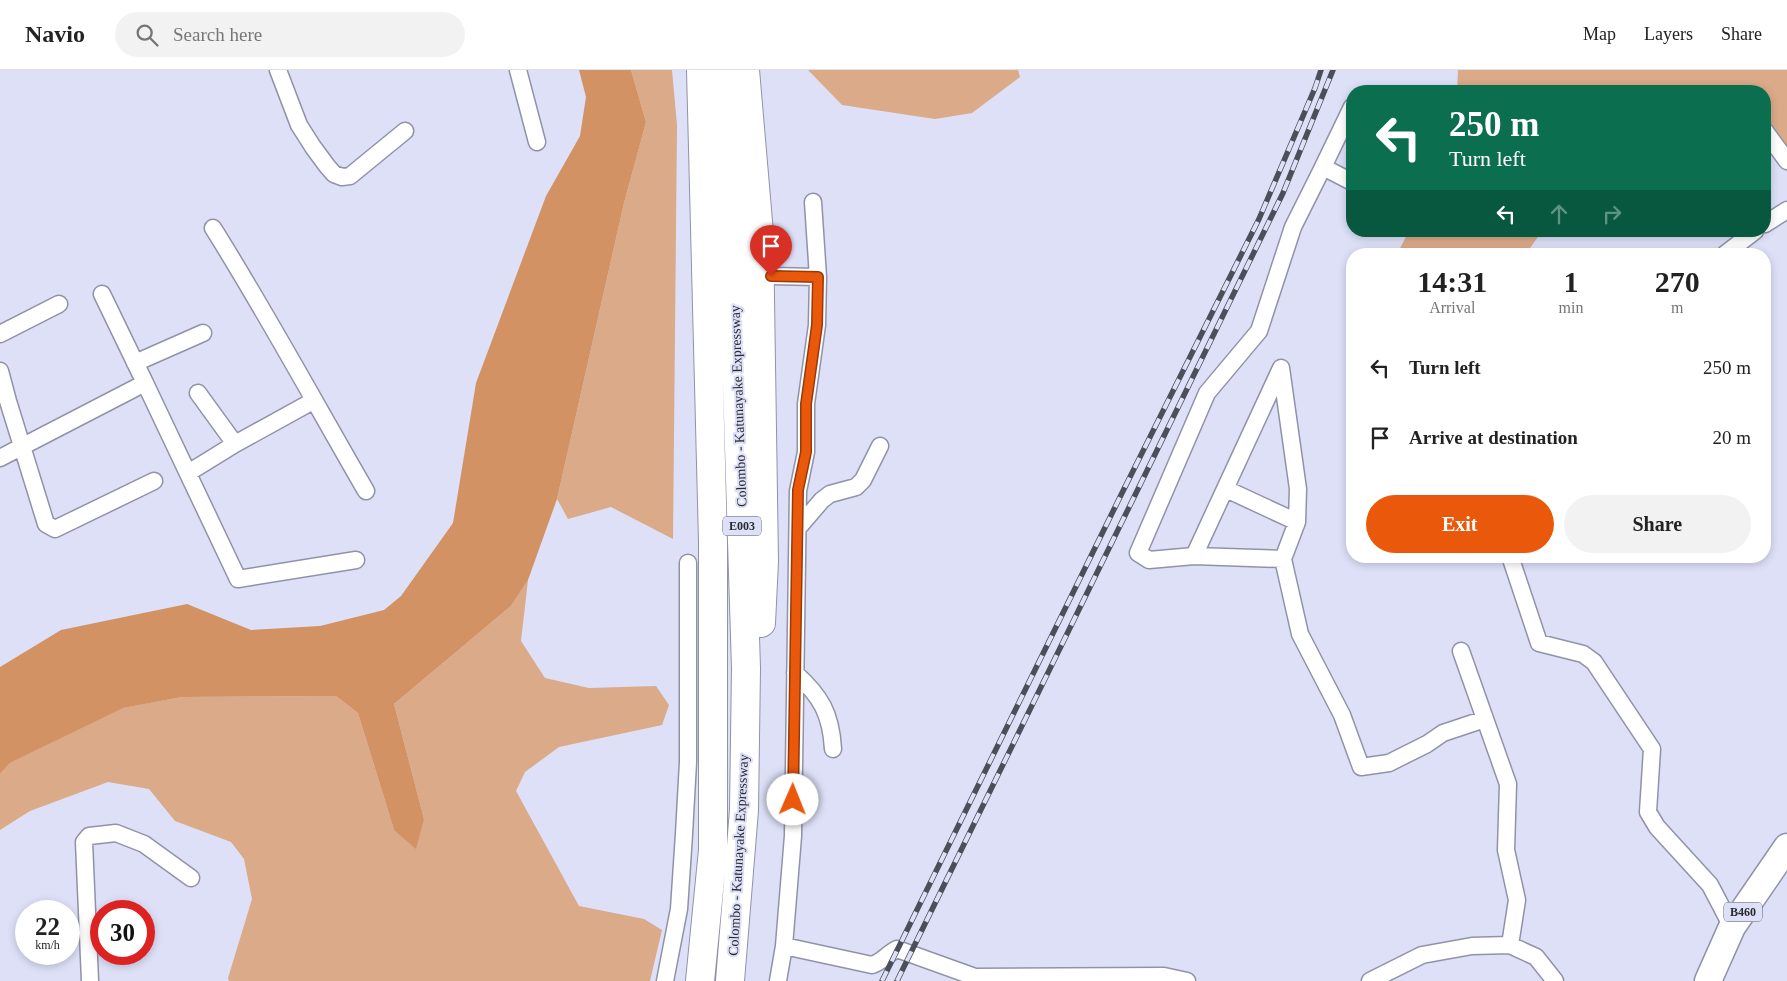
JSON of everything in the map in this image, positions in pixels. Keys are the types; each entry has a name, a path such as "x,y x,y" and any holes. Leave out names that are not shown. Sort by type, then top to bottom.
{"highway":[{"name":"Colombo - Katunayake Expressway","path":"700,981 713,850 713,542 701,70"},
{"name":"Colombo - Katunayake Expressway","path":"724,70 733,244 746,668 743,823 730,981"},
{"path":"734,70 745,234 749,425 752,634 744,757"},
{"path":"743,823 758,712 764,561 759,243 746,70"},
{"path":"756,70 771,276 776,431 772,561 759,675"}],"main road":[{"name":"B460","path":"1708,981 1732,927 1787,847"}],"street":[{"path":"278,70 298,125 334,174 342,177 350,176 405,131"},
{"path":"518,70 537,142"},
{"path":"1283,559 1194,556 1149,560 1138,553 1207,393 1259,330 1293,227 1346,120"},
{"path":"1771,140 1787,161"},
{"path":"1323,167 1346,179"},
{"path":"778,981 784,946 793,836 798,490 806,452 806,404 817,325 818,277 813,202"},
{"path":"1771,220 1787,210"},
{"path":"213,228 252,289 313,401 366,491"},
{"path":"1733,248 1747,237"},
{"path":"771,276 818,277"},
{"path":"102,294 238,579 356,560"},
{"path":"0,334 59,304"},
{"path":"135,363 203,333"},
{"path":"1194,556 1280,368 1298,489 1296,522 1283,559 1300,634 1342,715 1361,767 1388,763 1427,744 1444,732 1485,719"},
{"path":"0,371 4,402 22,447 46,524 55,529 154,481"},
{"path":"0,458 145,383"},
{"path":"198,393 235,444"},
{"path":"188,474 235,444 313,401"},
{"path":"798,528 822,500 830,494 856,487 864,480 880,446"},
{"path":"1226,489 1296,522"},
{"path":"665,981 679,909 688,762 688,563"},
{"path":"1512,563 1539,643 1582,654 1594,662 1652,749 1648,812 1657,828 1710,885 1732,927"},
{"path":"1461,651 1508,784 1506,850 1517,900 1510,945"},
{"path":"795,673 810,686 822,704 832,726 833,749"},
{"path":"90,981 84,842 89,836 116,833 144,844 191,878"},
{"path":"1370,981 1422,955 1472,946 1510,945 1536,956 1555,981"},
{"path":"784,946 872,965 879,962 887,954 897,950 974,979 1164,976 1187,981"}],"shaded area":[{"path":"579,70 631,70 646,122 624,203 557,499 528,580 511,606 394,704 424,819 416,849 394,830 358,713 336,696 182,697 123,708 10,763 0,774 0,667 61,630 187,604 251,630 320,626 384,610 401,596 453,523 476,383 546,196 580,136 586,97"},
{"path":"631,70 672,70 677,125 673,539 611,507 568,519 557,499 624,203 646,122"},
{"path":"808,70 1018,70 1020,77 972,113 935,119 842,105"},
{"path":"1458,70 1787,70 1787,150 1771,133 1771,85 1457,85"},
{"path":"1406,237 1538,237 1530,248 1400,248"},
{"path":"528,580 521,641 545,678 589,688 656,686 669,705 662,725 559,747 525,772 516,791 579,906 644,919 662,930 650,981 229,981 228,978 252,899 244,859 231,842 175,821 149,789 108,782 30,811 0,830 0,774 10,763 122,708 182,697 336,696 358,713 394,830 424,819 394,704 511,606"}],"railway":[{"path":"882,981 1259,219 1321,70"},
{"path":"897,981 1283,193 1333,70"}],"route":[{"path":"771,276 818,277 817,325 805,417 806,452 798,490 793,800"}]}
